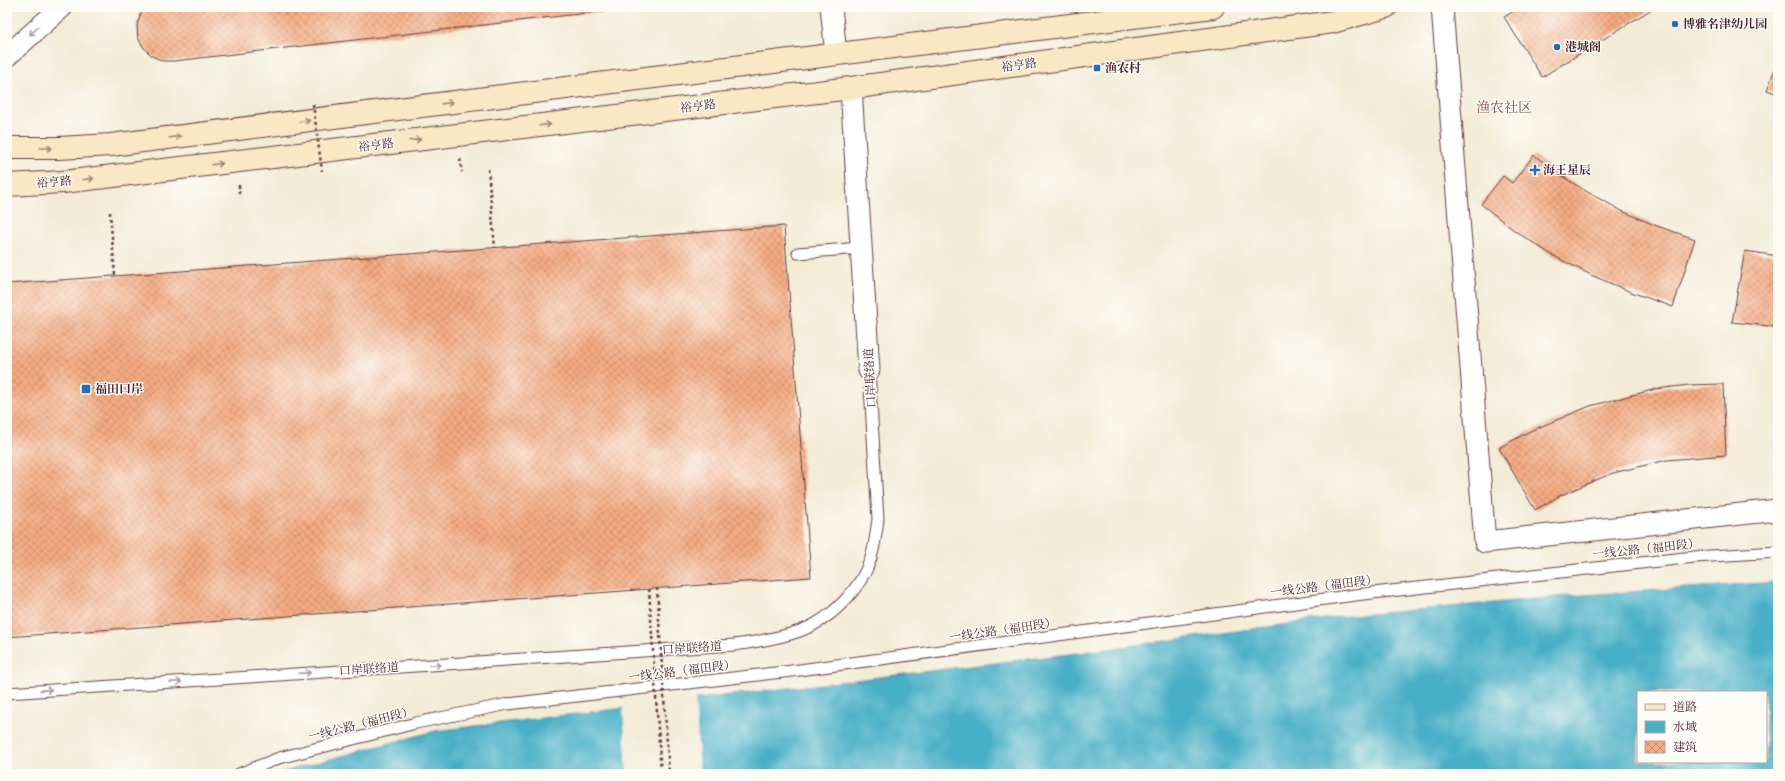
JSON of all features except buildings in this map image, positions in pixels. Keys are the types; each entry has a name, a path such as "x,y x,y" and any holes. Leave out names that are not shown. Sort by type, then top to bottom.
{"street":[{"path":"7,56 62,7"},
{"path":"831,7 836,54"},
{"path":"7,148 60,148 111,145 836,54 1126,12 1214,7"},
{"name":"裕亨路","path":"7,185 63,182 851,88 1333,22 1386,7"},
{"path":"1442,7 1485,542 1778,510"},
{"name":"口岸联络道","path":"851,88 870,370"}],"lane":[{"path":"798,253 861,248"},
{"name":"口岸联络道","path":"7,693 734,645 802,631 836,609 863,576 871,559 876,540 878,519 870,370"},
{"name":"一线公路（福田段）","path":"239,774 279,758 324,746 416,723 508,704 792,671 1355,595 1694,557 1778,552"}],"path":[{"path":"313,104 322,171"},
{"path":"460,154 462,172"},
{"path":"488,169 495,248"},
{"path":"238,182 240,197"},
{"path":"110,212 115,276"},
{"path":"657,588 669,774"},
{"path":"649,589 661,774"}],"water":[{"path":"1778,582 1778,774 275,774 435,731 1086,652 1339,617 1569,596"}],"pier":[{"path":"695,698 700,774 627,774 623,706"}],"place":[{"name":"博雅名津幼儿园","path":"1675,24"},
{"name":"港城阁","path":"1557,47"},
{"name":"渔农村","path":"1097,68"},
{"name":"海王星辰","path":"1535,170"},
{"name":"福田口岸","path":"86,389"}],"district":[{"name":"渔农社区","path":"1504,107"}]}
